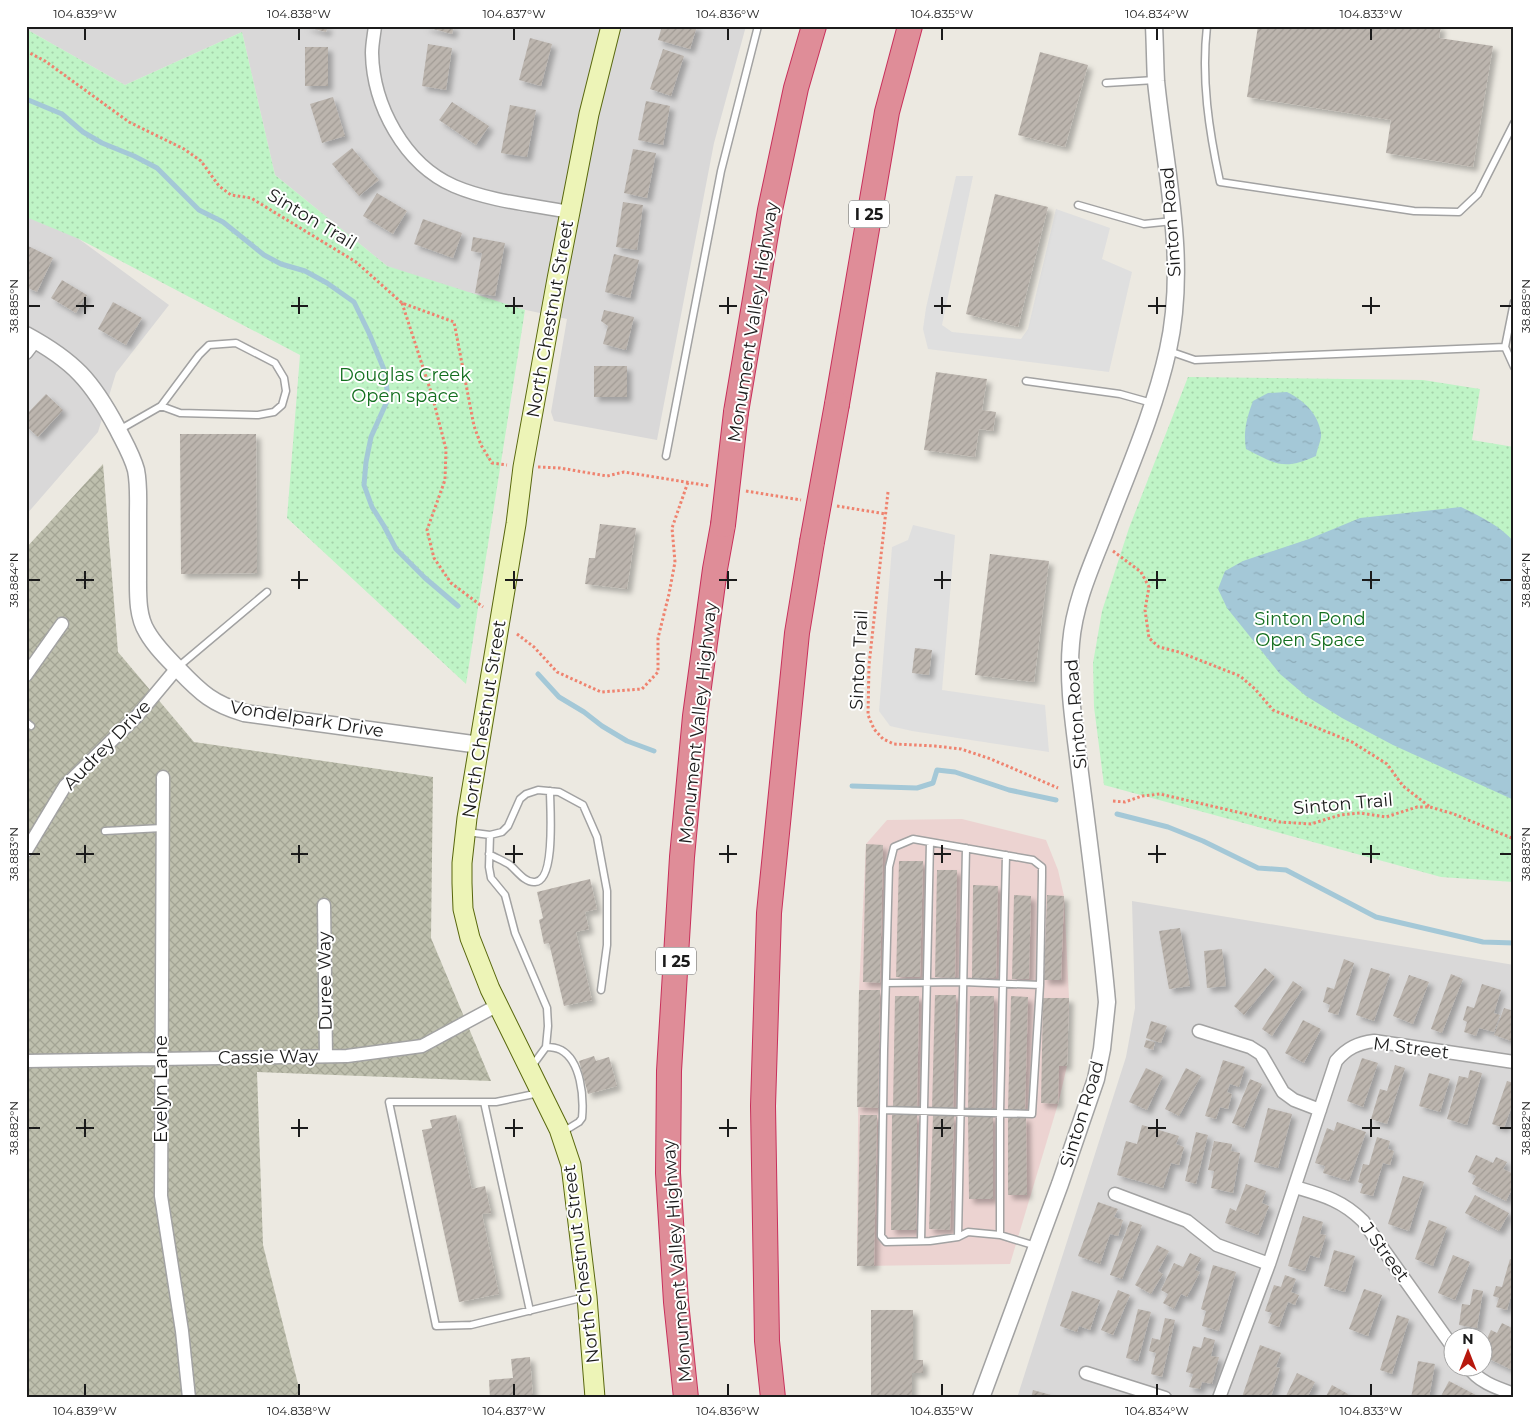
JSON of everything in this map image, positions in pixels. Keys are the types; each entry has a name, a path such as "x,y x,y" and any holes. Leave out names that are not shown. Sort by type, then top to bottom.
{"highway":[{"name":"Monument Valley Highway","path":"686,1398 676,1302 668,1173 669,1071 682,857 695,716 715,569 723,526 736,412 770,210 796,88 814,26"},
{"name":"I 25","path":"773,1398 767,1341 763,1106 769,913 797,633 887,112 910,26"}],"main road":[{"name":"North Chestnut Street","path":"595,1398 587,1297 574,1182 568,1156 561,1133 498,1005 473,948 466,921 462,883 465,832 516,524 523,466 569,212 611,26"}],"street":[{"path":"375,26 372,52 375,82 379,95 400,139 416,159 445,182 456,186 481,194 569,212"},
{"name":"Sinton Road","path":"981,1398 1096,1079 1106,1021 1107,1002 1104,973 1073,714 1070,666 1071,640 1076,612 1088,574 1144,432 1153,404 1168,350 1174,315 1176,284 1174,221 1156,80 1154,26"},
{"name":"Vondelpark Drive","path":"29,343 70,363 89,382 103,402 128,450 136,470 138,490 138,595 141,615 146,631 158,649 196,687 211,700 227,708 244,712 480,745"},
{"path":"26,674 62,624"},
{"name":"Audrey Drive","path":"26,851 65,786 137,716 177,668"},
{"name":"Evelyn Lane","path":"162,778 161,1196 182,1331 189,1398"},
{"name":"Duree Way","path":"324,905 326,1056"},
{"name":"Cassie Way","path":"26,1061 347,1056 422,1046 498,1005"},
{"path":"1199,1031 1250,1047 1260,1054 1283,1092 1294,1100 1320,1110"},
{"name":"M Street","path":"1219,1398 1269,1264 1336,1061 1343,1053 1361,1042 1374,1041 1514,1062"},
{"name":"J Street","path":"1295,1188 1332,1198 1354,1212 1363,1221 1442,1332"},
{"path":"1115,1194 1187,1221 1218,1244 1269,1264"},
{"path":"1086,1373 1165,1398"},
{"path":"1477,1376 1485,1382 1514,1394"}],"lane":[{"path":"666,456 721,172 758,26"},
{"path":"1206,26 1204,54 1209,130 1220,182 1414,212 1459,212 1478,194 1514,123"},
{"path":"1106,83 1156,80"},
{"path":"1078,205 1144,224 1174,221"},
{"path":"1514,302 1505,347 1514,367"},
{"path":"118,430 161,406 198,355 210,345 236,343 275,363 284,378 286,391 282,405 274,412 266,414 180,413 161,406"},
{"path":"1168,350 1194,360 1505,347"},
{"path":"1026,381 1120,394 1153,404"},
{"path":"177,668 267,592"},
{"path":"465,832 490,835 502,832 508,826 520,799 526,794 538,790 559,792 583,805 596,837 607,891 607,945 601,990"},
{"path":"489,854 509,865 528,881 535,882 541,880 546,870 551,845 550,792"},
{"path":"105,831 162,828"},
{"path":"490,835 491,878 506,895 515,933 547,1008 546,1046 530,1068"},
{"path":"883,1110 1032,1114 1040,985 1042,868 1033,860 913,839 904,841 894,847 891,856 886,983 883,1110 881,1236 886,1242 921,1242 958,1236 968,1232 1000,1235 1037,1246"},
{"path":"921,1242 930,842"},
{"path":"958,1236 966,848"},
{"path":"1000,1235 1000,1112 1006,855"},
{"path":"886,983 963,982 1040,985"},
{"path":"546,1046 560,1049 571,1059 581,1085 582,1118 561,1133"},
{"path":"542,1092 496,1102 389,1102 436,1326 471,1325 587,1297"},
{"path":"484,1102 530,1311"}],"path":[{"name":"Sinton Trail","path":"26,51 45,61 129,122 184,149 201,161 219,186 231,195 251,198 356,262 402,302 454,322 474,426 481,445 492,463 504,464"},
{"path":"402,302 432,395 446,449 445,480 427,530 434,558 451,582 483,608"},
{"path":"518,634 534,647 557,672 602,692 642,689 658,672 658,638 675,562 672,528 688,482"},
{"name":"Sinton Trail","path":"888,492 869,665 868,715 874,729 883,738 894,744 961,749 991,759 1058,788"},
{"path":"1100,544 1114,551 1141,572 1149,587 1145,610 1149,638 1158,647 1179,652 1240,676 1255,689 1273,710 1352,742 1387,764 1403,786 1430,807"},
{"name":"Sinton Trail","path":"1113,801 1125,802 1142,796 1160,794 1280,822 1311,824 1340,815 1360,813 1386,817 1418,807 1430,807 1454,814 1514,839"}],"shaded area":[{"path":"26,26 746,26 714,143 657,440 554,421 551,412 567,319 454,294 387,266 275,175 242,32 125,85 26,29"},
{"path":"956,176 973,176 942,325 952,332 1021,339 1028,329 1056,209 1110,228 1102,259 1132,272 1109,372 928,349 923,329 926,308"},
{"path":"33,208 169,305 116,373 98,432 26,515 26,216"},
{"path":"103,464 118,652 194,742 433,777 431,938 491,1081 257,1072 263,1245 298,1384 298,1398 26,1398 26,548"},
{"path":"913,525 955,535 942,690 1045,705 1049,752 890,726 879,711 892,547 908,540"},
{"path":"962,819 1046,840 1058,870 1064,896 1069,998 1067,1066 1058,1104 1010,1264 857,1266 859,990 866,844 887,820"},
{"path":"1132,901 1514,965 1514,1398 1017,1398 1126,1057 1135,1008"}],"green space":[{"name":"Douglas Creek Open space","path":"26,29 125,85 242,32 275,175 387,266 525,310 466,684 287,518 300,355 79,239 26,217"},
{"name":"Sinton Pond Open Space","path":"1188,377 1423,380 1480,389 1472,440 1514,447 1514,882 1441,877 1104,785 1094,707 1093,663 1102,611 1129,528"}],"water":[{"path":"1287,392 1304,403 1313,413 1317,419 1321,435 1316,456 1305,461 1280,464 1246,449 1245,430 1253,401 1268,393"},
{"path":"1461,507 1496,526 1514,542 1514,800 1393,745 1342,718 1306,696 1280,674 1227,608 1218,589 1225,571 1243,561 1309,539 1360,518"}],"building":[{"path":"303,26 328,26 326,32"},
{"path":"422,26 454,26 452,34"},
{"path":"662,26 697,26 690,49 658,40"},
{"path":"1258,26 1441,26 1439,38 1493,46 1473,167 1386,153 1391,120 1247,97"},
{"path":"530,38 552,44 541,86 519,80"},
{"path":"428,44 452,48 446,90 422,86"},
{"path":"305,47 328,47 328,86 305,86"},
{"path":"663,49 684,56 671,96 650,89"},
{"path":"1040,52 1088,65 1065,147 1018,135"},
{"path":"333,97 345,136 322,143 310,104"},
{"path":"646,101 670,106 663,145 638,140"},
{"path":"452,102 489,126 476,145 439,120"},
{"path":"510,105 536,110 527,157 501,153"},
{"path":"352,148 379,180 359,196 332,164"},
{"path":"633,149 656,153 647,198 624,193"},
{"path":"377,193 407,211 393,234 363,216"},
{"path":"995,194 1048,207 1018,327 966,314"},
{"path":"623,202 643,205 637,250 616,247"},
{"path":"423,219 462,233 453,258 414,244"},
{"path":"473,237 505,243 495,296 475,293 482,253 471,251"},
{"path":"26,245 53,258 37,292 26,287"},
{"path":"614,254 639,260 630,298 605,292"},
{"path":"62,280 87,295 76,313 51,298"},
{"path":"113,302 142,318 126,345 98,329"},
{"path":"604,310 634,317 626,350 603,344 608,326 601,321"},
{"path":"594,366 627,366 627,397 594,397"},
{"path":"936,372 987,379 982,410 996,412 993,431 979,429 975,457 924,450"},
{"path":"46,394 63,410 38,437 26,426 26,415"},
{"path":"180,434 256,434 257,573 181,574"},
{"path":"600,524 636,528 627,589 585,584 589,558 595,558"},
{"path":"990,554 1049,561 1034,682 975,675"},
{"path":"915,648 932,650 929,675 912,673"},
{"path":"866,844 883,845 880,983 863,982"},
{"path":"899,861 923,861 920,977 896,977"},
{"path":"937,870 957,870 955,978 935,977"},
{"path":"590,879 597,909 585,912 589,929 576,932 592,1000 564,1006 549,943 544,944 539,920 543,918 537,892"},
{"path":"973,885 998,886 996,978 972,978"},
{"path":"1014,895 1031,896 1029,979 1012,979"},
{"path":"1047,895 1064,896 1061,980 1044,980"},
{"path":"1180,928 1190,986 1169,989 1159,931"},
{"path":"1222,949 1226,986 1207,988 1204,951"},
{"path":"1344,959 1354,963 1338,1015 1328,1012 1330,1005 1323,1002 1327,987 1334,989"},
{"path":"1265,968 1275,977 1244,1015 1234,1006"},
{"path":"1371,968 1390,974 1374,1021 1356,1015"},
{"path":"1451,974 1463,979 1442,1033 1431,1029"},
{"path":"1409,975 1429,982 1413,1024 1393,1016"},
{"path":"1293,981 1303,988 1272,1036 1262,1029"},
{"path":"1482,984 1501,990 1494,1013 1500,1015 1494,1032 1479,1028 1476,1036 1464,1032 1467,1022 1463,1020 1467,1006 1474,1008"},
{"path":"859,990 880,990 878,1108 857,1107"},
{"path":"935,995 956,995 953,1110 932,1109"},
{"path":"895,996 919,996 917,1109 893,1108"},
{"path":"970,996 994,996 992,1110 968,1109"},
{"path":"1011,996 1028,997 1025,1110 1008,1109"},
{"path":"1043,998 1069,998 1067,1066 1059,1066 1058,1104 1041,1103"},
{"path":"1504,1008 1514,1011 1514,1042 1494,1035"},
{"path":"1303,1020 1321,1029 1304,1063 1285,1053"},
{"path":"1151,1021 1167,1026 1161,1043 1146,1038"},
{"path":"1146,1040 1155,1042 1153,1050 1144,1047"},
{"path":"594,1056 596,1061 609,1057 617,1086 588,1094 579,1061"},
{"path":"1362,1058 1378,1063 1363,1107 1347,1101"},
{"path":"1223,1060 1245,1067 1239,1087 1230,1084 1227,1092 1232,1094 1228,1109 1220,1107 1216,1119 1205,1116"},
{"path":"1395,1065 1405,1068 1387,1124 1371,1119 1380,1089 1387,1091"},
{"path":"1146,1068 1163,1076 1147,1110 1129,1102"},
{"path":"1186,1068 1201,1076 1179,1116 1165,1109"},
{"path":"1470,1070 1482,1073 1467,1125 1447,1119 1459,1076 1468,1078"},
{"path":"1429,1073 1450,1079 1440,1112 1419,1106"},
{"path":"1250,1079 1262,1084 1244,1128 1232,1123"},
{"path":"1507,1081 1514,1083 1514,1100 1504,1128 1492,1124"},
{"path":"1268,1108 1292,1114 1278,1168 1254,1162"},
{"path":"456,1115 472,1189 485,1186 491,1213 482,1214 499,1294 459,1302 422,1130 432,1128 430,1120"},
{"path":"860,1115 877,1115 874,1266 857,1266"},
{"path":"892,1115 917,1115 916,1230 891,1230"},
{"path":"933,1115 954,1116 950,1230 929,1229"},
{"path":"968,1116 993,1116 993,1199 969,1199"},
{"path":"1008,1117 1026,1117 1027,1195 1008,1195"},
{"path":"1337,1122 1366,1132 1349,1181 1323,1173 1325,1166 1315,1163 1327,1128 1334,1131"},
{"path":"1142,1125 1179,1136 1176,1144 1184,1147 1179,1165 1171,1163 1163,1188 1117,1175 1126,1141 1137,1144"},
{"path":"1196,1132 1208,1135 1196,1184 1185,1181"},
{"path":"1377,1137 1390,1141 1388,1149 1394,1151 1390,1165 1383,1163 1373,1196 1360,1193 1363,1184 1358,1182 1363,1164 1369,1165"},
{"path":"1214,1141 1232,1144 1231,1151 1240,1153 1233,1193 1211,1188 1214,1171 1208,1170"},
{"path":"1476,1155 1493,1163 1496,1157 1507,1162 1503,1169 1514,1174 1514,1185 1506,1201 1472,1184 1476,1176 1468,1172"},
{"path":"1403,1176 1424,1182 1409,1231 1388,1224"},
{"path":"1246,1184 1266,1191 1262,1203 1269,1206 1258,1235 1225,1223 1230,1208 1236,1211"},
{"path":"1475,1195 1509,1213 1499,1231 1465,1213"},
{"path":"1098,1202 1118,1209 1114,1217 1123,1220 1118,1236 1110,1234 1100,1264 1078,1256"},
{"path":"1303,1216 1323,1222 1320,1234 1326,1235 1319,1258 1310,1255 1305,1271 1288,1266"},
{"path":"1429,1220 1447,1227 1433,1266 1415,1259"},
{"path":"1130,1221 1142,1225 1122,1279 1110,1275"},
{"path":"1157,1245 1169,1251 1158,1271 1163,1274 1151,1294 1135,1285"},
{"path":"1334,1250 1355,1256 1345,1292 1324,1286"},
{"path":"1190,1253 1201,1258 1195,1270 1200,1272 1187,1297 1181,1294 1174,1309 1163,1303 1168,1294 1161,1290 1174,1263 1183,1267"},
{"path":"1453,1255 1470,1262 1455,1300 1438,1293"},
{"path":"1510,1259 1514,1260 1514,1293 1512,1292 1507,1310 1496,1307 1499,1298 1493,1296 1496,1286 1502,1287"},
{"path":"1213,1265 1236,1272 1219,1331 1202,1326 1206,1311 1201,1309"},
{"path":"1285,1275 1296,1279 1291,1292 1299,1295 1295,1305 1288,1302 1279,1327 1268,1323 1272,1313 1265,1311 1274,1285 1281,1287"},
{"path":"1364,1289 1382,1295 1368,1336 1349,1329"},
{"path":"1473,1289 1483,1291 1477,1326 1459,1325 1462,1304 1470,1305"},
{"path":"1118,1290 1130,1295 1113,1335 1101,1330"},
{"path":"1072,1291 1100,1300 1090,1330 1079,1326 1077,1332 1060,1326"},
{"path":"1138,1309 1151,1312 1138,1361 1126,1358"},
{"path":"871,1310 913,1310 913,1360 923,1360 923,1373 912,1373 912,1398 871,1398"},
{"path":"1397,1315 1409,1319 1392,1374 1380,1370"},
{"path":"1165,1318 1175,1320 1162,1377 1151,1374 1156,1353 1149,1351 1152,1338 1160,1340"},
{"path":"1502,1323 1514,1329 1514,1362 1510,1369 1492,1360 1492,1330 1497,1333"},
{"path":"1204,1337 1215,1340 1211,1356 1219,1357 1212,1384 1202,1382 1200,1389 1189,1387 1193,1374 1186,1372 1193,1346 1201,1348"},
{"path":"1260,1345 1281,1353 1276,1367 1280,1368 1271,1397 1264,1395 1263,1398 1245,1398 1242,1397"},
{"path":"530,1357 533,1398 490,1398 489,1380 513,1378 511,1359"},
{"path":"1418,1361 1435,1364 1429,1398 1411,1398"},
{"path":"1297,1373 1315,1382 1307,1398 1285,1398"},
{"path":"1449,1381 1476,1395 1475,1398 1440,1398"},
{"path":"1332,1385 1348,1394 1346,1398 1325,1398"},
{"path":"1033,1390 1058,1397 1058,1398 1031,1398"}],"waterway":[{"path":"26,99 62,114 83,132 102,143 157,168 199,210 223,222 264,255 281,264 305,271 327,283 354,302 385,372 388,399 371,437 364,485 372,507 396,549 425,578 458,606"},
{"path":"538,674 559,697 584,712 602,726 627,741 654,751"},
{"path":"852,786 917,788 933,783 937,770 955,772 1009,790 1056,800"},
{"path":"1117,814 1168,827 1203,841 1258,868 1286,870 1376,917 1483,942 1514,943"}]}
